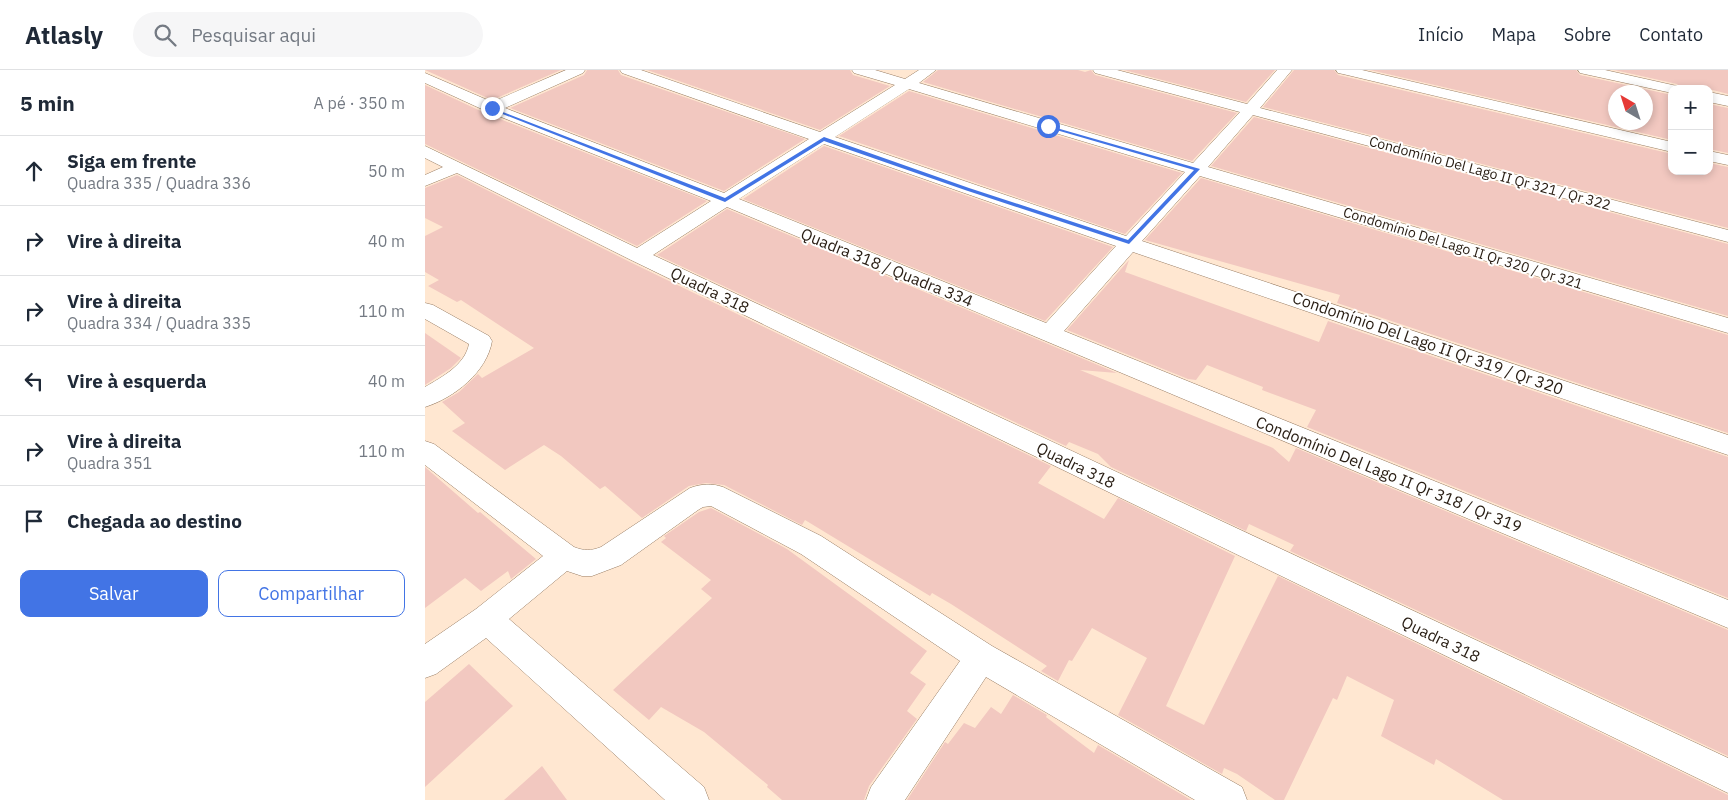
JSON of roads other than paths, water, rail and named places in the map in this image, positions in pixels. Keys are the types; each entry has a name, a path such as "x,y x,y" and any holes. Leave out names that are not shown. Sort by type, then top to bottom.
{"street":[{"path":"492,108 577,70"},
{"name":"Condomínio Del Lago II Qr 319 / Qr 320","path":"627,70 967,189 1728,444"},
{"name":"Condomínio Del Lago II Qr 320 / Qr 321","path":"859,70 1728,326"},
{"path":"638,256 824,139 929,70"},
{"name":"Condomínio Del Lago II Qr 321 / Qr 322","path":"1100,70 1728,236"},
{"path":"1049,334 1129,242 1285,70"},
{"path":"1343,70 1668,146"},
{"path":"1585,70 1668,88"},
{"name":"Quadra 318 / Quadra 334","path":"425,77 492,108 725,200 1049,334"},
{"path":"1713,98 1728,101"},
{"name":"Quadra 318","path":"425,151 638,256 1728,776"},
{"path":"1713,157 1728,160"},
{"path":"425,181 457,166"},
{"path":"425,310 481,340 480,352 469,366 447,384 425,398"},
{"name":"Condomínio Del Lago II Qr 318 / Qr 319","path":"1049,334 1728,614"},
{"path":"425,452 564,556 582,564 597,563 611,556 688,502 699,496 714,495 811,545 981,657 1229,800"},
{"path":"425,663 487,619 564,556"},
{"path":"487,619 691,800"},
{"path":"884,800 981,657"}]}
